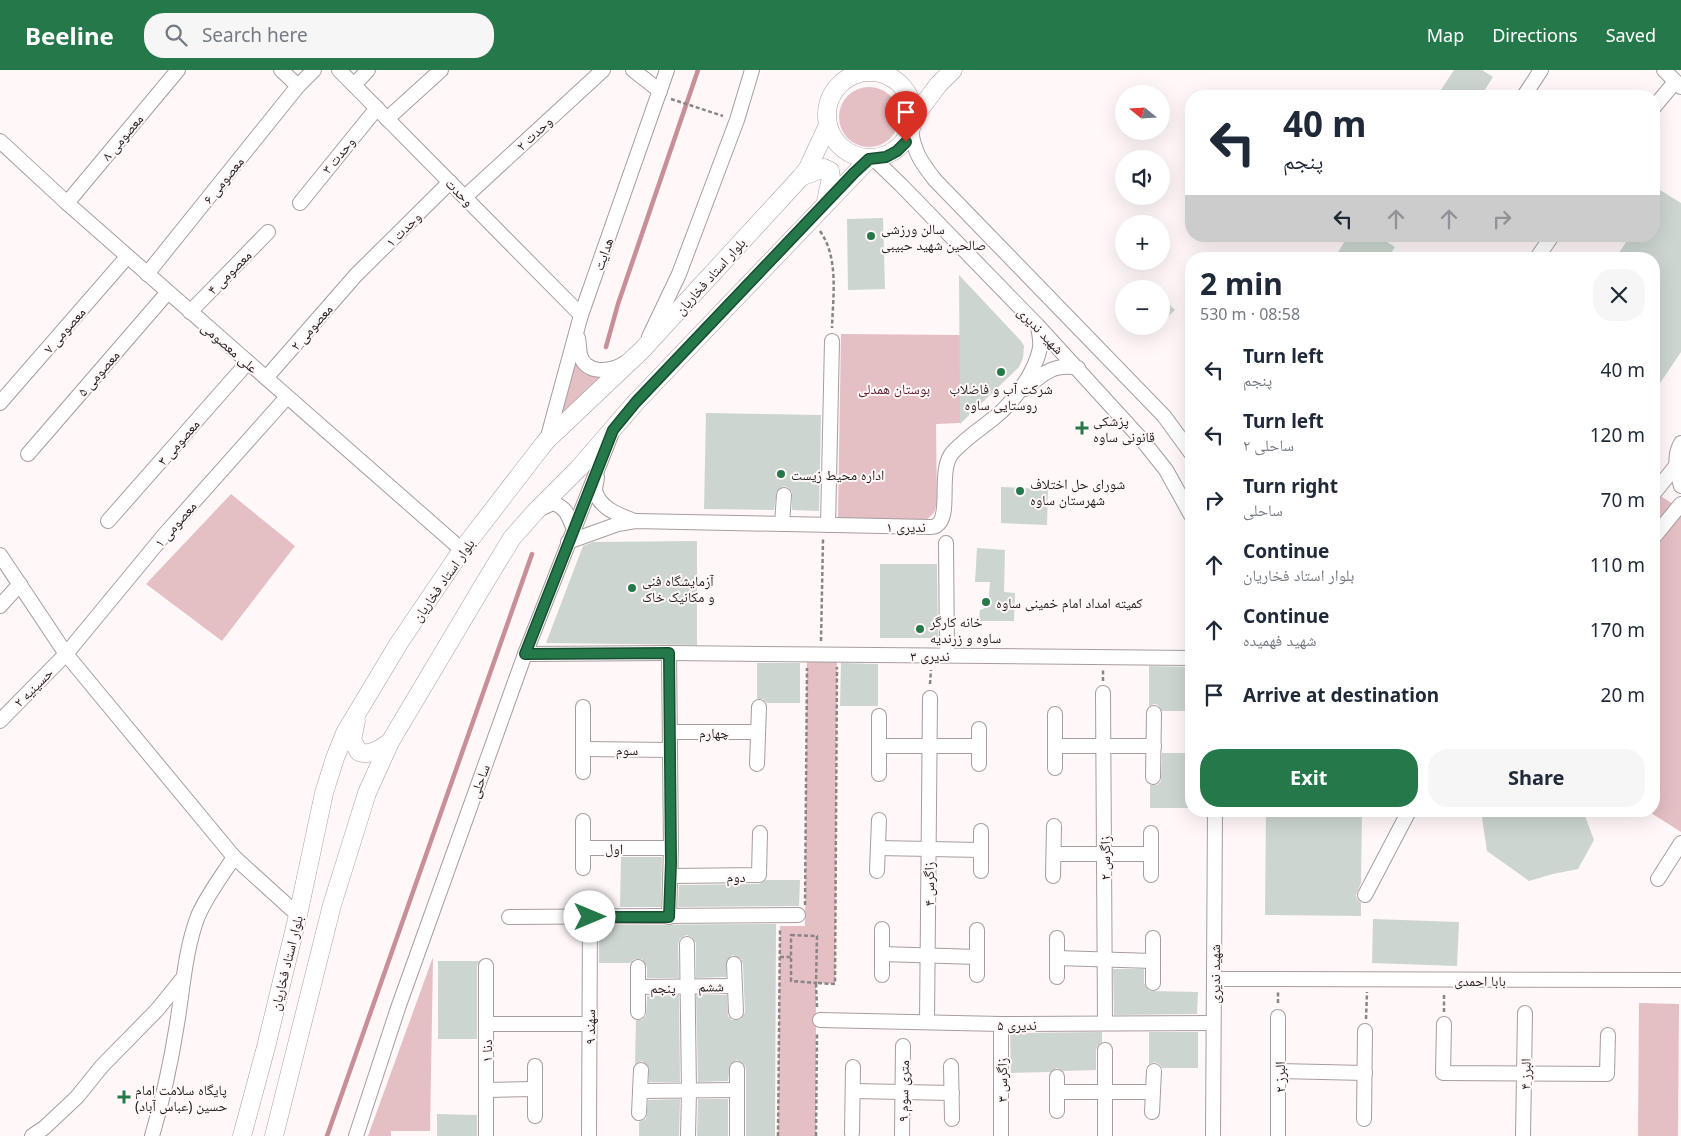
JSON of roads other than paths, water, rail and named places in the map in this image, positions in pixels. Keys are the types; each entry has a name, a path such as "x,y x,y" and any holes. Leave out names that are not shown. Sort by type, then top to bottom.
{"main road":[{"path":"913,124 912,103 906,90 889,72 862,72 851,76 834,91 829,102 827,113 828,125 833,138 842,149 854,156 871,159 886,157 897,151 906,142 913,124 938,84 953,70"},
{"name":"بلوار استاد فخاریان","path":"242,1136 298,915 324,793 345,733 400,643 462,550 547,440 637,354 800,178 811,162 828,125"},
{"path":"274,1136 337,887 367,793 390,742 512,538 579,468 636,402 825,204 871,159"},
{"path":"800,178 824,168 830,171 832,178 825,204"},
{"path":"359,710 352,740 359,752 378,751 390,742"}],"street":[{"name":"معصومی ۸","path":"66,203 178,70"},
{"path":"281,70 298,86"},
{"name":"معصومی ۶","path":"147,274 298,86 314,70"},
{"name":"وحدت","path":"339,70 465,197 579,321"},
{"path":"354,85 368,70"},
{"path":"387,119 441,70"},
{"name":"وحدت ۲","path":"465,197 603,70"},
{"path":"633,70 660,90"},
{"name":"هدایت","path":"547,440 579,321 667,70"},
{"path":"579,321 580,356 588,367 604,371 617,368 637,354 679,274 737,120 752,70"},
{"path":"1528,90 1541,70"},
{"path":"1660,101 1678,84 1664,70"},
{"name":"وحدت ۳","path":"300,202 377,108"},
{"name":"شهید ندیری","path":"913,124 914,148 923,164 936,180 1164,416 1185,445"},
{"name":"علی معصومی","path":"0,141 66,203 462,550"},
{"name":"شهید ندیری","path":"871,159 907,191 1078,368 1143,441 1166,470 1185,504"},
{"name":"وحدت ۱","path":"356,275 450,182"},
{"name":"معصومی ۴","path":"190,312 268,232"},
{"name":"معصومی ۷","path":"0,403 128,257"},
{"name":"معصومی ۲","path":"266,378 356,275"},
{"name":"معصومی ۵","path":"28,454 168,292"},
{"name":"ندیری ۱","path":"636,521 930,527 938,525 944,508 945,468 949,456 996,417 1013,400 1030,373 1038,355 1040,337 1038,326"},
{"path":"826,525 832,341"},
{"name":"معصومی ۳","path":"108,521 248,362"},
{"path":"1013,400 1037,379 1054,368 1062,366 1078,368"},
{"name":"معصومی ۱","path":"66,654 165,534 287,397"},
{"name":"ساحلی","path":"356,1136 398,1008 525,654 613,430"},
{"path":"1681,443 1675,468 1681,486"},
{"path":"600,463 595,490 602,502 615,514 636,521"},
{"path":"1660,486 1675,468"},
{"path":"782,524 784,496"},
{"path":"535,512 553,503 561,506 568,514 571,535 636,521"},
{"path":"1660,530 1681,504"},
{"path":"946,543 947,655"},
{"path":"0,555 66,654 234,857 298,915"},
{"path":"0,606 20,584"},
{"path":"669,653 671,848 669,917"},
{"name":"ندیری ۳","path":"525,654 669,653 1185,658"},
{"name":"حسینیه ۲","path":"0,721 66,654"},
{"name":"زاگرس ۲","path":"1103,693 1106,1023"},
{"name":"زاگرس ۴","path":"927,1022 930,698"},
{"path":"583,707 583,772"},
{"path":"757,764 759,707"},
{"path":"1153,777 1154,713"},
{"path":"1055,768 1056,714"},
{"path":"879,774 880,716"},
{"path":"978,764 979,729"},
{"name":"چهارم","path":"670,732 758,732"},
{"path":"880,746 979,746"},
{"path":"1055,746 1154,746"},
{"name":"سوم","path":"584,749 670,750"},
{"name":"شهید ندیری","path":"1213,1136 1216,817"},
{"path":"1365,894 1406,817"},
{"path":"877,871 879,820"},
{"path":"583,821 583,868"},
{"path":"1053,876 1054,826"},
{"path":"981,831 981,871"},
{"name":"دوم","path":"671,876 759,875 760,833"},
{"path":"1151,833 1151,875"},
{"path":"1658,880 1681,843"},
{"name":"اول","path":"583,848 671,848"},
{"path":"878,848 981,850"},
{"path":"1054,854 1150,854"},
{"path":"152,1136 165,1093 191,939 199,913 234,857"},
{"path":"509,917 669,917 802,911"},
{"name":"سهند ۹","path":"590,917 590,1136"},
{"path":"882,929 882,975"},
{"path":"977,930 977,975"},
{"path":"1057,938 1057,977"},
{"path":"1153,938 1153,983"},
{"path":"687,944 688,1136"},
{"path":"882,954 977,957"},
{"path":"1057,958 1153,961"},
{"name":"ششم","path":"734,964 736,1012"},
{"name":"دنا ۱","path":"486,966 486,1136"},
{"name":"پنجم","path":"638,967 638,1012"},
{"path":"32,1136 44,1128 77,1097 102,1066 157,1010 184,976"},
{"name":"بابا احمدی","path":"1214,979 1681,980"},
{"name":"ششم","path":"688,987 735,986"},
{"name":"پنجم","path":"638,987 688,987"},
{"name":"البرز ۴","path":"1523,1136 1525,1013"},
{"name":"البرز ۲","path":"1278,1017 1278,1136"},
{"name":"ندیری ۵","path":"818,1022 1001,1024 1213,1023"},
{"path":"486,1024 589,1024"},
{"name":"زاگرس ۳","path":"1001,1024 1001,1136"},
{"path":"1444,1024 1443,1073 1607,1074 1608,1035"},
{"path":"1364,1119 1365,1031"},
{"name":"۹ متری سوم","path":"902,1136 904,1046"},
{"path":"1105,1050 1105,1136"},
{"path":"535,1066 535,1116"},
{"path":"952,1066 952,1119"},
{"path":"852,1133 853,1067"},
{"path":"737,1069 737,1136"},
{"path":"639,1113 640,1070"},
{"path":"1152,1112 1154,1071"},
{"path":"1279,1071 1365,1073"},
{"path":"1056,1111 1057,1077"},
{"path":"486,1090 534,1089"},
{"path":"640,1091 737,1090"},
{"path":"853,1091 952,1093"},
{"path":"1057,1092 1152,1092"}],"waterway":[{"path":"606,347 618,304 698,70"},
{"path":"327,1136 532,554"}],"place":[{"name":"سالن ورزشی صالحین شهید حبیبی","path":"871,236"},
{"name":"شرکت آب و فاضلاب روستایی ساوه","path":"1001,372"},
{"name":"پزشکی قانونی ساوه","path":"1082,428"},
{"name":"اداره محیط زیست","path":"781,474"},
{"name":"شورای حل اختلاف شهرستان ساوه","path":"1020,491"},
{"name":"آزمایشگاه فنی و مکانیک خاک","path":"632,588"},
{"name":"کمیته امداد امام خمینی ساوه","path":"986,602"},
{"name":"خانه کارگر ساوه و زرندیه","path":"920,629"},
{"name":"پایگاه سلامت امام حسین (عباس آباد)","path":"124,1097"}],"park label":[{"name":"بوستان همدلی","path":"894,388"}]}
